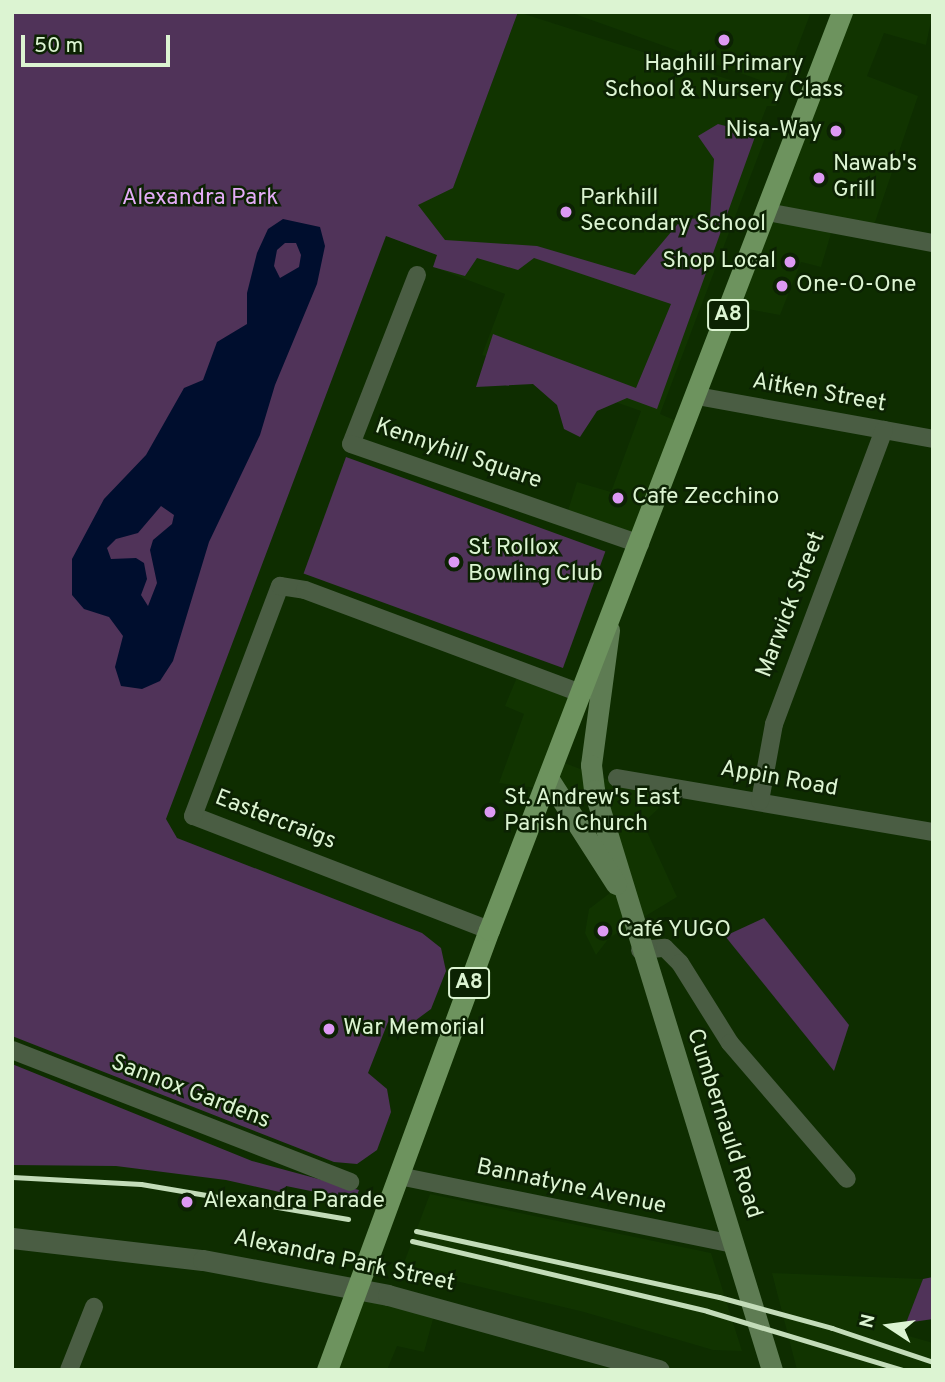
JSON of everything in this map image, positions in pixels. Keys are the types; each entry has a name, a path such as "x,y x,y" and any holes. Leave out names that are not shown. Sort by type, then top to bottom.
{"main road":[{"name":"Cumbernauld Road","path":"622,894 548,778 697,396 842,12"},
{"name":"Cumbernauld Road","path":"611,616 591,765 622,894 769,1362"},
{"name":"A8","path":"327,1370 489,930 548,778"}],"street":[{"path":"766,212 933,243"},
{"name":"Kennyhill Square","path":"417,275 351,443 640,544"},
{"name":"Aitken Street","path":"697,396 933,439"},
{"name":"Marwick Street","path":"760,801 774,724 884,430"},
{"name":"Eastercraigs","path":"489,930 193,816 280,586 305,590 580,693"},
{"name":"Appin Road","path":"617,778 933,832"},
{"path":"640,950 665,948 680,963 730,1043 847,1179"},
{"name":"Sannox Gardens","path":"12,1050 349,1182"},
{"name":"Bannatyne Avenue","path":"399,1176 736,1252"},
{"name":"Alexandra Park Street","path":"12,1238 190,1258 357,1290 591,1348 659,1370"},
{"path":"69,1370 94,1307"}],"shaded area":[{"name":"Parkhill Secondary School","path":"518,12 780,96 776,106 767,106 756,134 765,138 660,414 688,426 643,545 566,517 577,482 611,492 641,411 482,355 505,294 433,267 437,255 386,236 409,173 453,187"},
{"name":"Haghill Primary School & Nursery Class","path":"569,12 811,12 782,88"},
{"path":"842,12 933,12 926,45 884,33 867,76 918,96 874,225 835,220 821,267 801,262 780,315 731,306"},
{"path":"520,670 582,693 557,760 614,782 662,790 658,809 643,823 677,897 609,938 596,955 585,933 589,909 619,886 584,794 499,783 524,714 505,706"},
{"path":"430,1194 711,1253 742,1351 713,1350 584,1312 402,1268"},
{"path":"772,1273 923,1279 902,1334 933,1343 933,1370 797,1370"},
{"path":"361,1291 436,1308 424,1352 397,1346 387,1370 330,1370"}],"green space":[{"name":"Alexandra Park","path":"12,12 518,12 453,188 418,205 445,240 537,246 635,275 682,219 710,218 714,159 698,136 718,124 756,134 657,409 627,398 597,411 580,437 564,429 557,405 533,384 476,387 493,334 636,388 671,304 534,258 518,270 477,258 465,276 433,267 437,255 386,236 166,819 177,838 422,933 441,948 446,971 431,1009 412,1023 388,1022 368,1073 387,1089 391,1112 377,1150 357,1164 334,1162 12,1036"},
{"name":"St Rollox Bowling Club","path":"346,457 605,551 563,668 304,574"},
{"path":"764,918 849,1025 834,1071 725,936"},
{"path":"12,1064 252,1161 359,1190 355,1200 286,1186 284,1193 226,1180 116,1166 12,1165"},
{"path":"933,1277 933,1319 906,1323 923,1279"}],"water":[{"path":"283,219 320,227 325,246 317,284 275,385 260,435 209,542 173,661 160,681 142,689 121,686 115,667 123,636 109,617 84,609 72,595 72,559 104,499 146,455 184,388 203,380 217,342 247,324 247,293 257,253 268,229","holes":["285,243 296,243 301,255 299,267 280,278 274,266 277,250","161,506 174,515 172,524 153,540 150,550 157,583 148,606 141,595 147,579 144,563 136,558 111,559 107,548 116,539 138,533"]}],"railway":[{"path":"12,1177 141,1184 348,1219"},
{"path":"416,1231 719,1297 832,1328 933,1362"},
{"path":"412,1241 707,1311 902,1370"}],"place":[{"name":"Haghill Primary School & Nursery Class","path":"724,40"},
{"name":"Nisa-Way","path":"836,131"},
{"name":"Nawab's Grill","path":"819,178"},
{"name":"Parkhill Secondary School","path":"566,212"},
{"name":"Shop Local","path":"790,262"},
{"name":"One-O-One","path":"782,286"},
{"name":"Cafe Zecchino","path":"618,498"},
{"name":"St Rollox Bowling Club","path":"454,562"},
{"name":"St. Andrew's East Parish Church","path":"490,812"},
{"name":"Café YUGO","path":"603,931"},
{"name":"War Memorial","path":"329,1029"},
{"name":"Alexandra Parade","path":"187,1202"}]}
